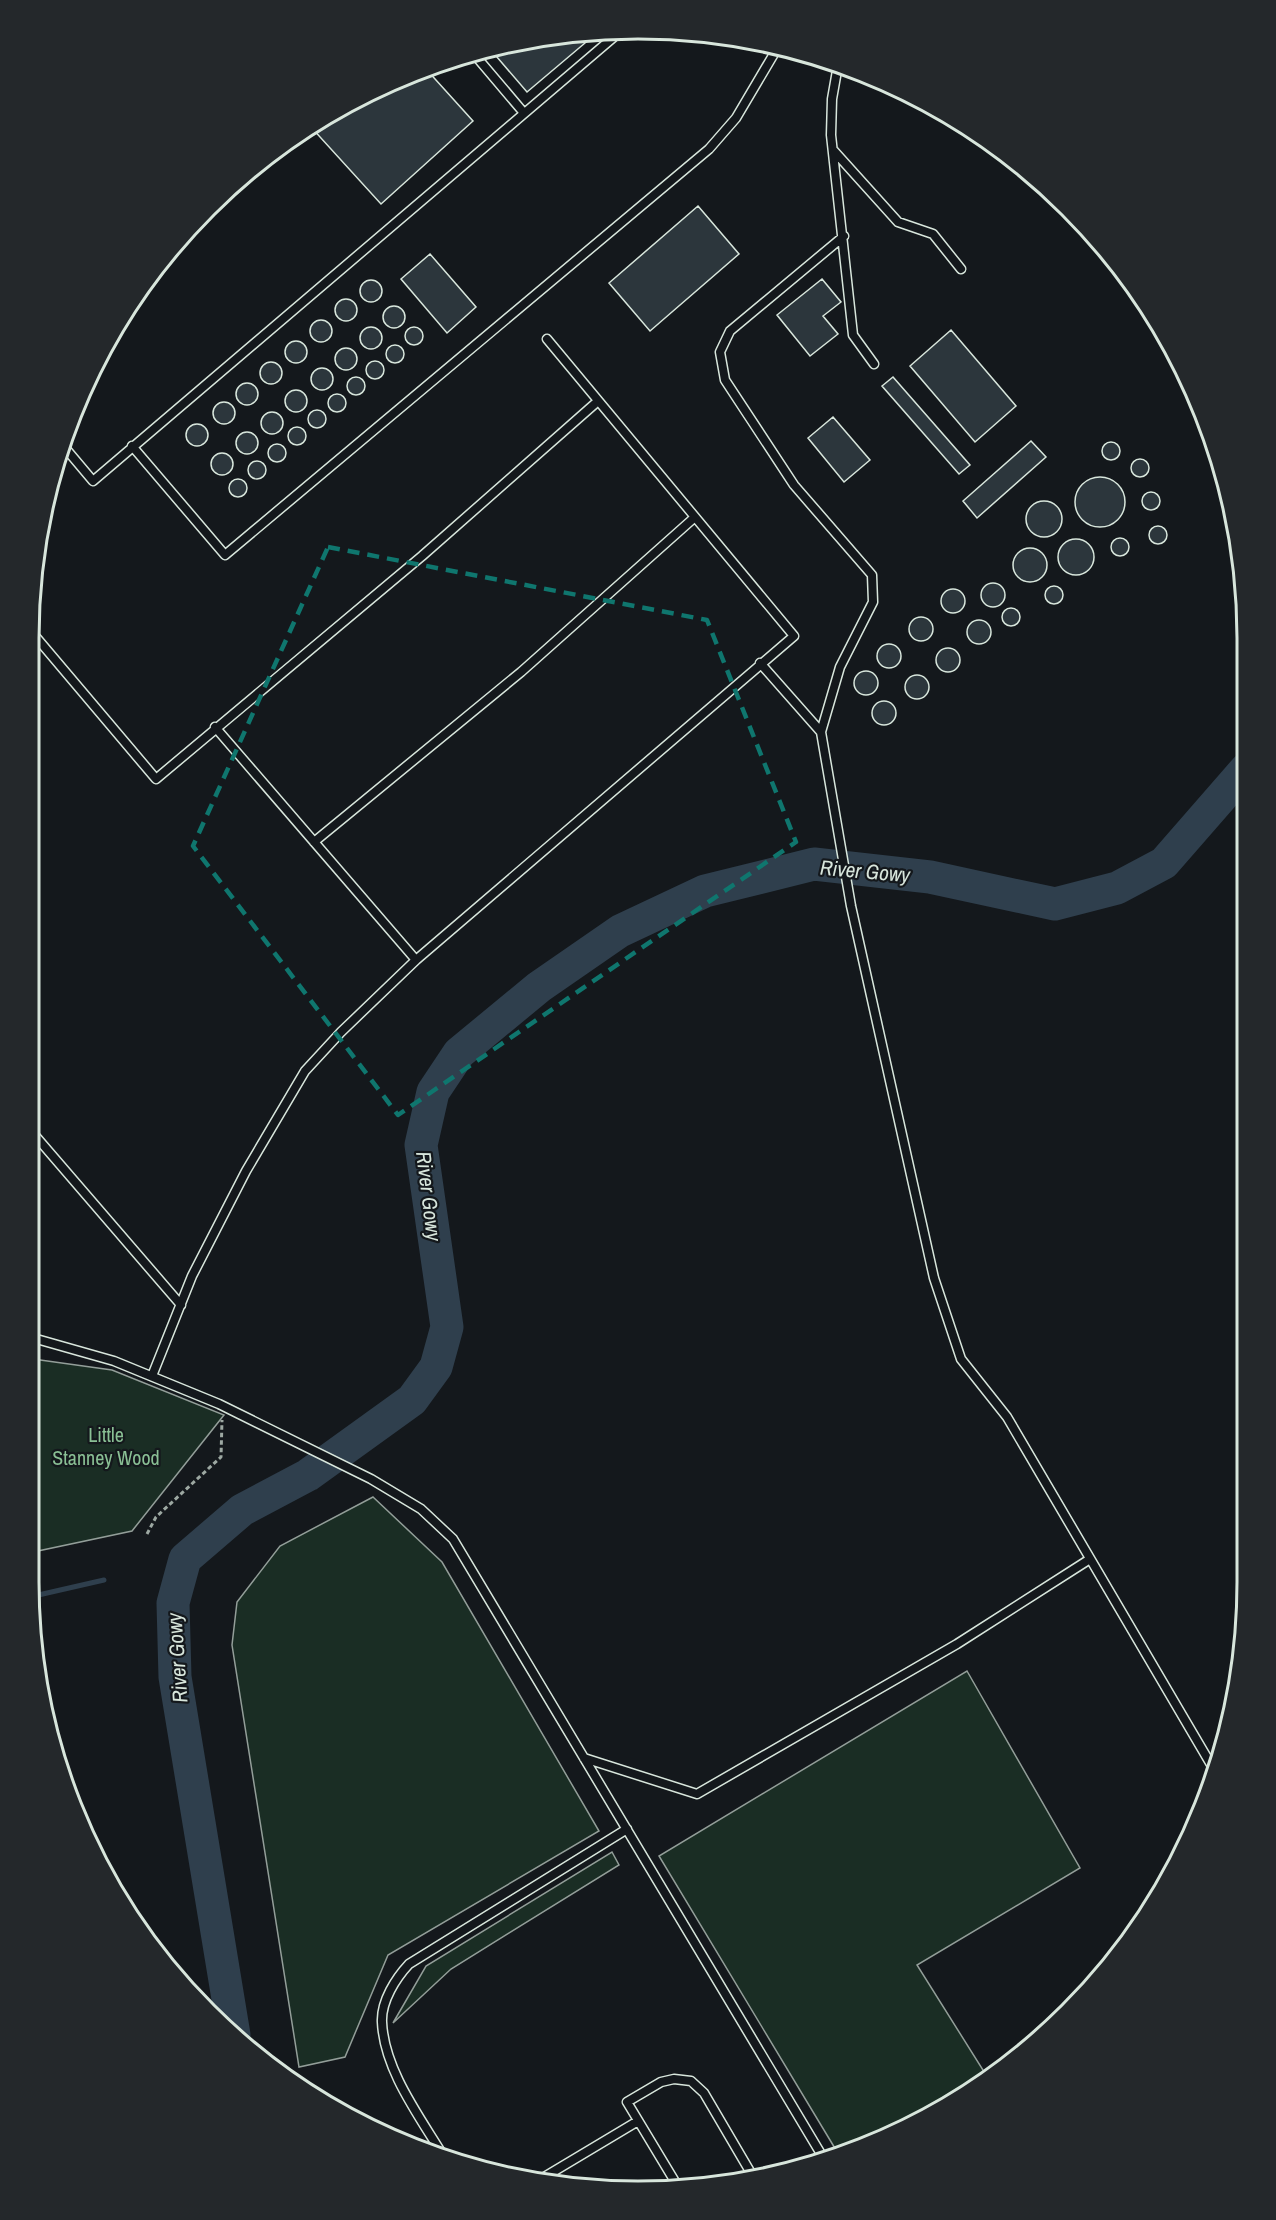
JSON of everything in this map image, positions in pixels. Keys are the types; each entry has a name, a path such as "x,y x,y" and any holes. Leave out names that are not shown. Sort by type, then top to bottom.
{"lane":[{"path":"69,452 93,481 611,40"},
{"path":"132,446 225,555 709,149 736,118 773,55"},
{"path":"479,60 524,113"},
{"path":"837,73 832,99 833,150 853,335 874,364"},
{"path":"833,150 898,222 933,234 961,269"},
{"path":"844,237 730,332 720,352 725,380 794,485 872,575 873,602 840,667 821,732 841,836 851,906 934,1278 961,1359 1007,1417 1209,1762"},
{"path":"152,1376 181,1305 246,1171 305,1071 341,1032 416,960 794,636 547,339"},
{"path":"39,640 156,779 215,727 422,556 598,401"},
{"path":"314,842 520,672 695,517"},
{"path":"760,663 821,732"},
{"path":"215,727 416,960"},
{"path":"39,1140 181,1305"},
{"path":"39,1340 114,1361 219,1404 371,1479 422,1509 453,1539 820,2152"},
{"path":"584,1758 697,1794 957,1644 1090,1559"},
{"path":"438,2146 400,2082 390,2056 381,2021 383,2009 395,1982 409,1964 627,1829"},
{"path":"674,2180 627,2102 662,2082 674,2079 691,2080 704,2093 749,2170"},
{"path":"549,2174 638,2121"}],"path":[{"path":"147,1534 163,1510 221,1457 223,1430 219,1404"}],"highlighted area":[{"path":"328,547 707,620 796,842 398,1115 193,846"}],"green space":[{"name":"Little Stanney Wood","path":"39,1360 112,1370 224,1415 132,1531 39,1551"},
{"path":"373,1497 442,1562 599,1831 388,1955 345,2057 299,2067 232,1645 237,1602 280,1546"},
{"path":"967,1671 1080,1868 917,1965 984,2071 937,2101 903,2119 835,2148 659,1856"},
{"path":"612,1852 619,1865 451,1969 393,2023 426,1966"}],"building":[{"path":"587,41 527,92 496,56"},
{"path":"432,76 473,121 381,204 316,133 373,101"},
{"path":"698,206 739,254 650,331 609,283"},
{"path":"430,254 476,307 447,333 401,279"},
{"path":"822,279 841,302 823,316 838,334 810,356 777,315"},
{"path":"371,280 379,283 382,291 379,299 371,302 363,299 360,291 363,283"},
{"path":"346,299 354,302 357,310 354,318 346,321 338,318 335,310 338,302"},
{"path":"390,306 398,306 405,313 405,321 398,328 390,328 383,321 383,313"},
{"path":"317,320 325,320 332,327 332,335 325,342 317,342 310,335 310,327"},
{"path":"371,327 379,330 382,338 379,346 371,349 363,346 360,338 363,330"},
{"path":"410,327 418,327 423,332 421,343 410,345 405,340 405,332"},
{"path":"951,330 1016,406 975,442 910,366"},
{"path":"292,341 300,341 307,348 307,356 300,363 292,363 285,356 285,348"},
{"path":"391,345 399,345 404,350 402,361 391,363 386,358 386,350"},
{"path":"346,348 354,351 357,359 354,367 346,370 338,367 335,359 338,351"},
{"path":"371,361 379,361 384,366 382,377 371,379 366,374 366,366"},
{"path":"271,362 279,365 282,373 279,381 271,384 263,381 260,373 263,365"},
{"path":"322,368 330,371 333,379 330,387 322,390 314,387 311,379 314,371"},
{"path":"352,377 360,377 365,382 363,393 352,395 347,390 347,382"},
{"path":"893,377 970,465 959,474 882,386"},
{"path":"247,383 255,386 258,394 255,402 247,405 239,402 236,394 239,386"},
{"path":"296,390 304,393 307,401 304,409 296,412 288,409 285,401 288,393"},
{"path":"333,394 341,394 346,399 344,410 333,412 328,407 328,399"},
{"path":"224,402 232,405 235,413 232,421 224,424 216,421 213,413 216,405"},
{"path":"313,410 321,410 326,415 324,426 313,428 308,423 308,415"},
{"path":"272,412 280,415 283,423 280,431 272,434 264,431 261,423 264,415"},
{"path":"833,417 870,460 844,482 808,438"},
{"path":"193,424 201,424 208,431 208,439 201,446 193,446 186,439 186,431"},
{"path":"293,427 301,427 306,432 304,443 293,445 288,440 288,432"},
{"path":"247,432 255,435 258,443 255,451 247,454 239,451 236,443 239,435"},
{"path":"1031,441 1046,457 977,518 963,501"},
{"path":"1107,442 1115,442 1120,447 1118,458 1107,460 1102,455 1102,447"},
{"path":"273,444 281,444 286,449 284,460 273,462 268,457 268,449"},
{"path":"222,453 230,456 233,464 230,472 222,475 214,472 211,464 214,456"},
{"path":"1136,459 1144,459 1149,464 1147,475 1136,477 1131,472 1131,464"},
{"path":"253,461 261,461 266,466 264,477 253,479 248,474 248,466"},
{"path":"1100,477 1118,484 1125,502 1118,520 1100,527 1082,520 1075,502 1082,484"},
{"path":"234,479 242,479 247,484 245,495 234,497 229,492 229,484"},
{"path":"1147,492 1155,492 1160,497 1158,508 1147,510 1142,505 1142,497"},
{"path":"1044,501 1056,507 1062,519 1056,531 1044,537 1032,531 1026,519 1032,507"},
{"path":"1154,526 1162,526 1167,531 1165,542 1154,544 1149,539 1149,531"},
{"path":"1116,538 1124,538 1129,543 1127,554 1116,556 1111,551 1111,543"},
{"path":"1076,539 1088,545 1094,557 1088,569 1076,575 1064,569 1058,557 1064,545"},
{"path":"1030,548 1042,553 1047,565 1042,577 1030,582 1018,577 1013,565 1018,553"},
{"path":"993,583 998,584 1004,590 1004,600 998,606 993,607 988,606 982,600 981,595 982,590 988,584"},
{"path":"1050,586 1058,586 1063,591 1061,602 1050,604 1045,599 1045,591"},
{"path":"953,589 958,590 964,596 964,606 958,612 953,613 948,612 942,606 941,601 942,596 948,590"},
{"path":"1007,608 1015,608 1020,613 1018,624 1007,626 1002,621 1002,613"},
{"path":"921,617 926,618 932,624 932,634 926,640 921,641 916,640 910,634 909,629 910,624 916,618"},
{"path":"979,620 984,621 990,627 990,637 984,643 979,644 974,643 968,637 967,632 968,627 974,621"},
{"path":"889,644 894,645 900,651 900,661 894,667 889,668 884,667 878,661 877,656 878,651 884,645"},
{"path":"948,648 953,649 959,655 959,665 953,671 948,672 943,671 937,665 936,660 937,655 943,649"},
{"path":"866,671 871,672 877,678 877,688 871,694 866,695 861,694 855,688 854,683 855,678 861,672"},
{"path":"917,675 922,676 928,682 928,692 922,698 917,699 912,698 906,692 905,687 906,682 912,676"},
{"path":"884,701 889,702 895,708 895,718 889,724 884,725 879,724 873,718 872,713 873,708 879,702"}],"waterway":[{"name":"River Gowy","path":"232,2022 175,1677 173,1603 185,1559 242,1510 308,1475 412,1400 436,1367 447,1327 421,1145 433,1092 459,1053 539,987 620,931 705,891 814,864 930,877 1055,904 1117,888 1164,863 1237,779"},
{"path":"39,1595 104,1580"}]}
